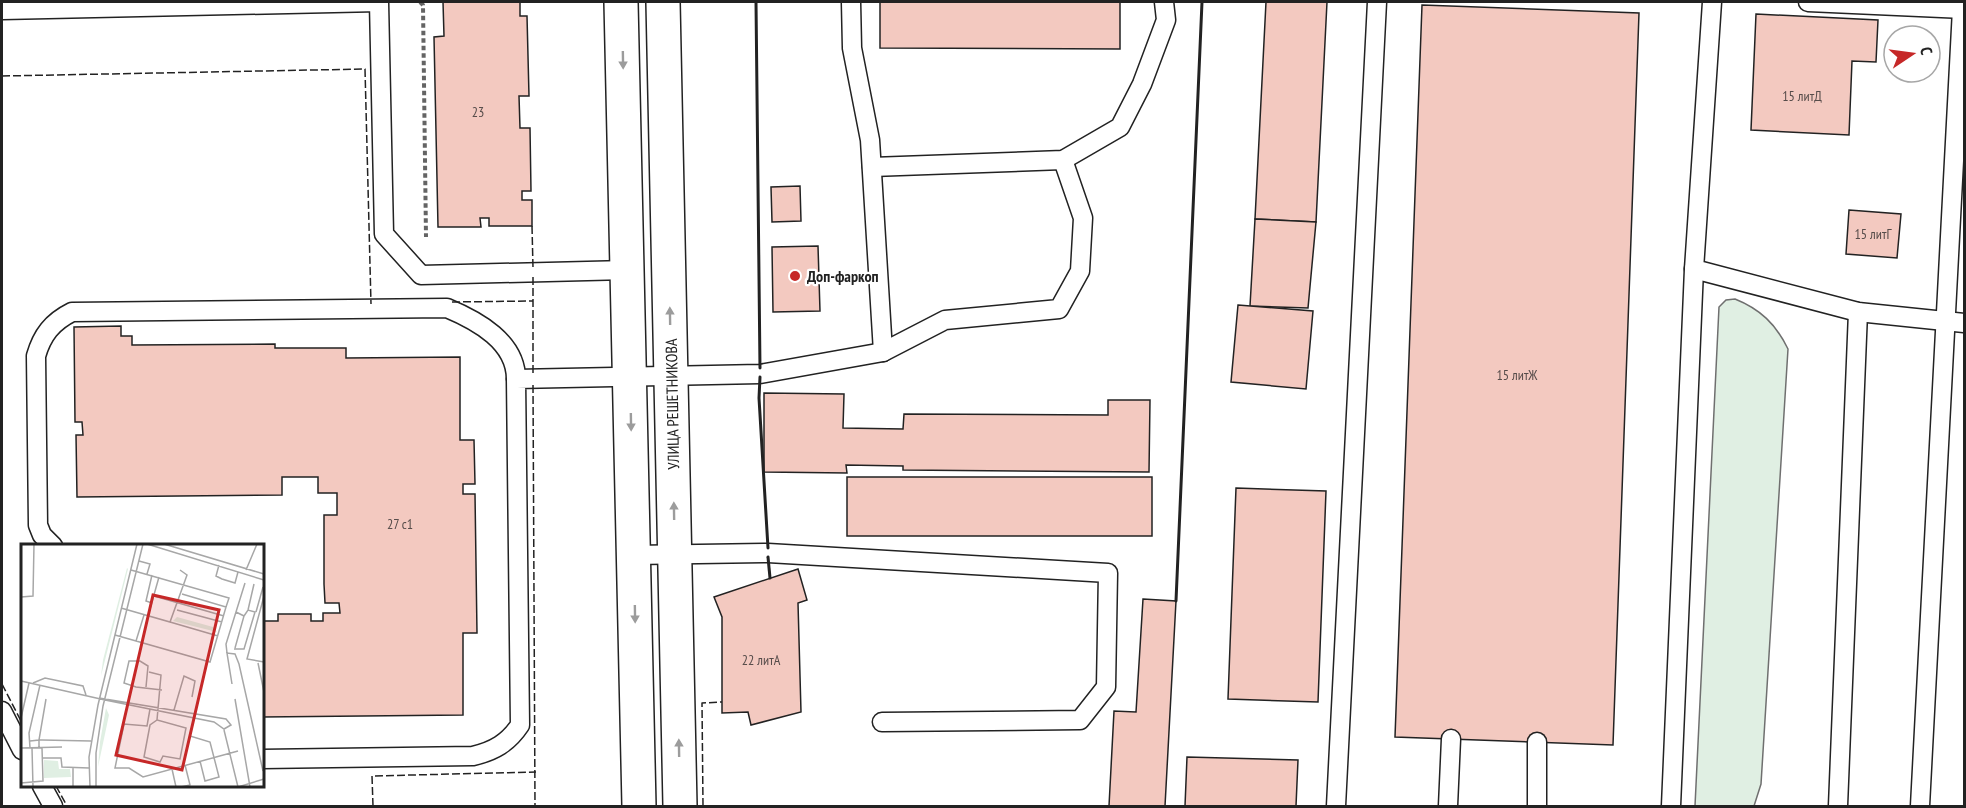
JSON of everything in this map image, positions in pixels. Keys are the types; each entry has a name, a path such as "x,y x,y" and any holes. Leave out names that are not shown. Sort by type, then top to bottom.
{"street":[{"path":"621,2 639,807"},
{"name":"УЛИЦА РЕШЕТНИКОВА","path":"663,2 680,807"}],"lane":[{"path":"2,10 379,2 384,234 421,275 627,270"},
{"path":"851,2 852,48 870,140 883,352"},
{"path":"872,167 1063,160 1120,127 1142,84 1166,20 1164,2"},
{"path":"1336,807 1377,2"},
{"path":"1671,807 1694,269 1712,2"},
{"path":"1808,2 1877,3 1963,9 1920,807"},
{"path":"516,379 760,374 883,352 945,320 1059,309 1080,271 1083,218 1063,160"},
{"path":"1694,269 1858,312 1965,323"},
{"path":"51,544 42,535 38,525 36,356 40,341 50,327 72,312 447,308 469,317 489,330 504,346 516,365 520,725 513,736 489,753 473,756 264,759"},
{"path":"1838,807 1858,312"},
{"path":"633,555 768,553 1108,573 1106,687 1080,720 882,722"},
{"path":"2,711 21,748"},
{"path":"1448,807 1451,739"},
{"path":"1537,742 1537,807"},
{"path":"43,787 53,807"}],"path":[{"path":"420,2 423,5 426,238"}],"green space":[{"path":"1735,299 1766,318 1788,349 1761,784 1754,806 1695,806 1719,307 1726,300"}],"building":[{"path":"443,2 520,2 520,16 527,16 529,96 519,96 520,128 530,128 531,191 522,191 522,200 532,200 532,226 489,226 489,218 480,218 481,227 438,227 434,37 444,36"},
{"path":"880,2 1120,2 1120,49 880,48"},
{"path":"1266,2 1327,2 1316,222 1255,219"},
{"path":"1422,5 1639,13 1613,745 1395,737"},
{"path":"1756,14 1878,20 1876,62 1852,61 1849,135 1751,130"},
{"path":"800,186 801,221 772,222 771,187"},
{"path":"1849,210 1901,214 1897,258 1846,254"},
{"path":"1255,219 1316,222 1308,308 1250,306"},
{"path":"818,246 820,311 773,312 772,247"},
{"path":"1238,305 1313,311 1306,389 1231,382"},
{"path":"121,326 121,336 132,336 132,345 275,344 275,348 346,348 346,358 460,357 460,440 474,440 475,484 463,484 463,494 475,494 477,633 463,633 463,715 264,717 264,621 278,621 278,614 311,614 311,621 323,621 323,613 340,613 339,603 325,603 324,584 324,515 337,515 337,493 318,493 318,477 282,477 282,495 77,497 76,435 83,435 82,422 75,422 74,327"},
{"path":"764,393 844,394 843,428 903,429 904,414 1108,415 1108,400 1150,400 1149,472 903,470 903,466 846,465 847,473 764,472"},
{"path":"847,477 1152,477 1152,536 847,536"},
{"path":"1236,488 1326,491 1318,702 1228,699"},
{"path":"798,569 807,600 798,603 801,712 751,725 748,712 722,713 722,617 714,597"},
{"path":"1143,599 1176,601 1165,806 1109,806 1114,711 1136,712"},
{"path":"1187,757 1298,760 1296,806 1185,806"}],"fence":[{"path":"2,76 365,69 371,304"},
{"path":"532,226 533,268"},
{"path":"533,277 533,376"},
{"path":"452,302 533,301"},
{"path":"533,385 535,806"},
{"path":"2,684 21,721"},
{"path":"703,806 702,703 722,702"},
{"path":"373,806 372,776 536,772"},
{"path":"57,787 67,806"}],"wall":[{"path":"756,2 760,368"},
{"path":"1176,601 1202,2"},
{"path":"760,377 759,398 768,548"},
{"path":"768,557 770,578"}],"place":[{"name":"Доп-фаркоп","path":"795,276"}]}
